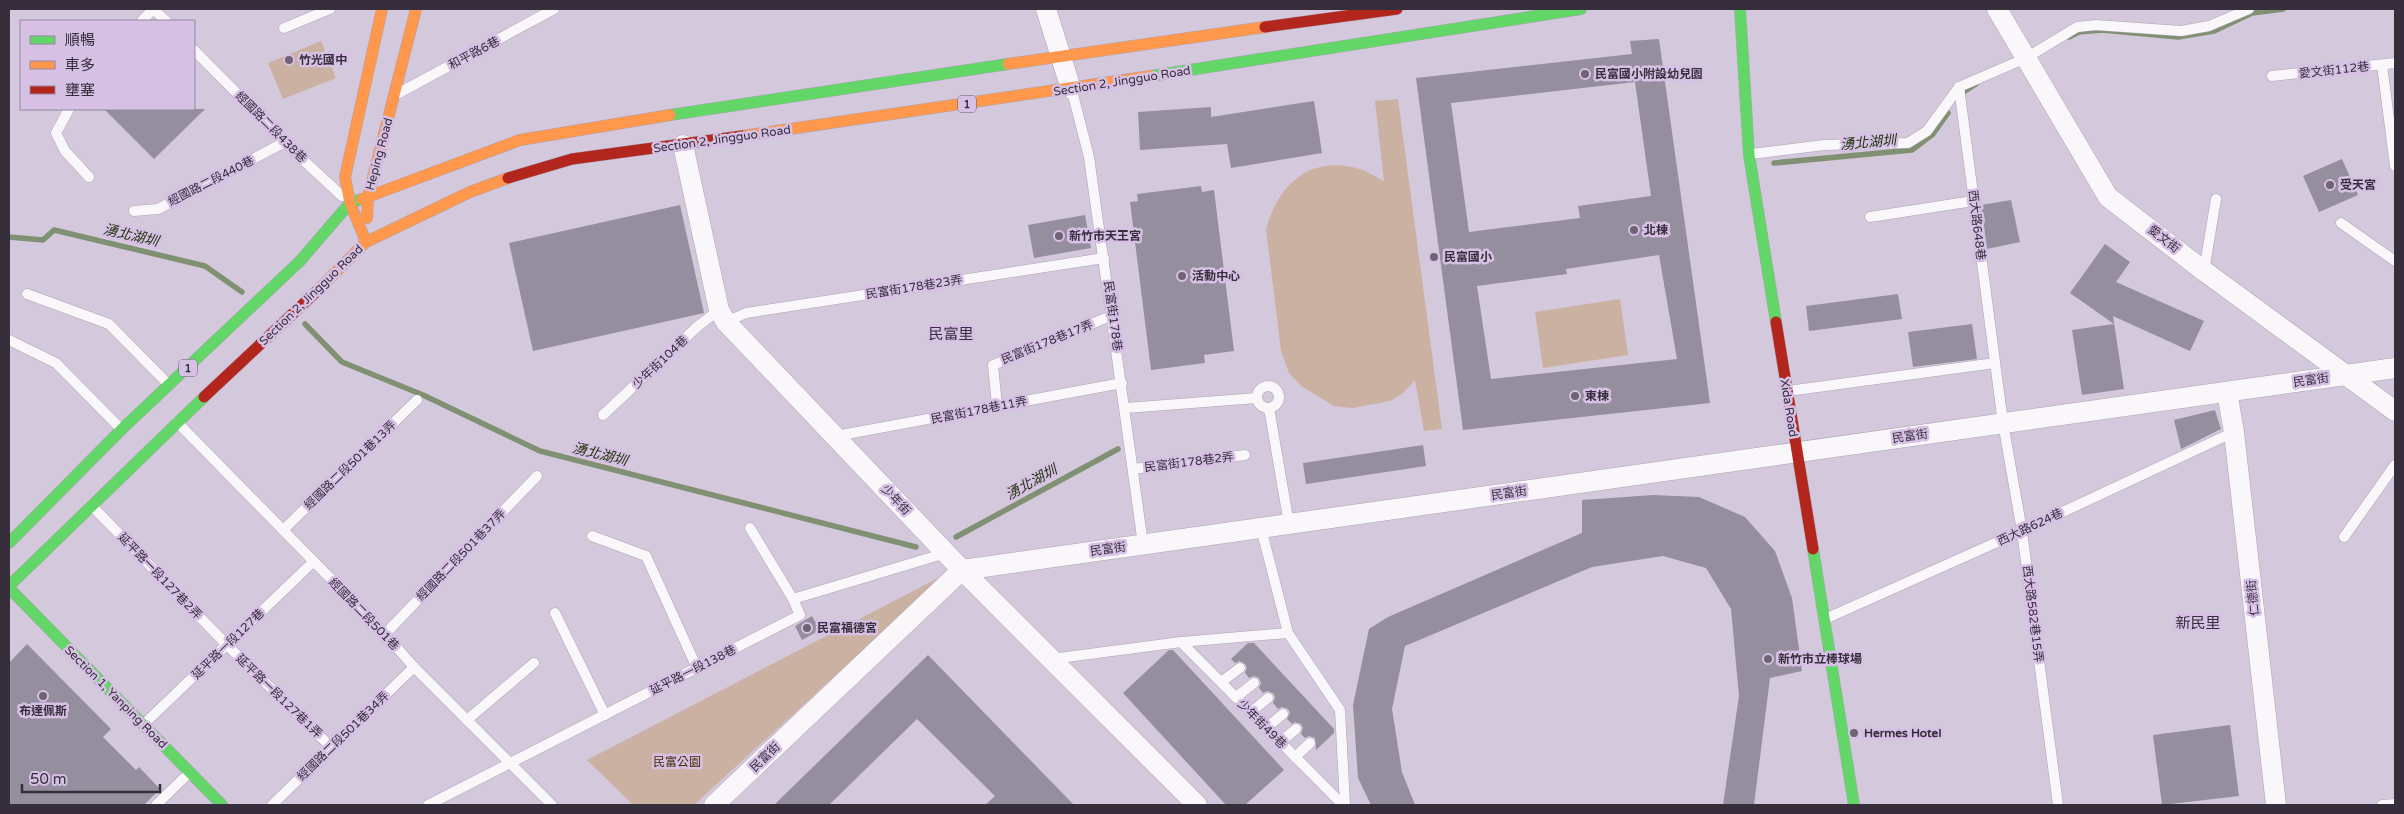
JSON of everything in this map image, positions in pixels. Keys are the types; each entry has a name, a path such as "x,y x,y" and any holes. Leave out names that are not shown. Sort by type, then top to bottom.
{"main road":[{"name":"Heping Road","path":"366,242 350,203 345,177 382,9"},
{"name":"Heping Road","path":"366,242 368,196 416,9"},
{"name":"1","path":"9,543 121,430 300,261 350,203 368,196 520,140 537,136 1287,21 1397,9"},
{"name":"Section 2, Jingguo Road","path":"9,587 177,422 293,315 366,242 470,192 534,169 572,159 683,145 1071,89 1581,9"},
{"name":"Xida Road","path":"1740,9 1749,155 1854,805"},
{"name":"Section 1, Yanping Road","path":"9,587 222,805"}],"street":[{"path":"1046,9 1071,89"},
{"name":"愛文街","path":"1997,9 2108,196 2204,271 2395,411"},
{"path":"683,145 722,316"},
{"name":"少年街","path":"722,316 962,570 1198,805"},
{"name":"民富街","path":"714,805 962,570 2395,368"},
{"name":"仁德街","path":"2226,392 2234,432 2276,805"}],"lane":[{"path":"143,20 153,9 165,20"},
{"path":"284,28 330,9"},
{"name":"和平路6巷","path":"394,96 554,9"},
{"path":"1749,155 1824,145 1908,144 1927,131 1959,87 2026,58 2077,26 2096,25 2181,31 2209,26 2249,9"},
{"name":"經國路二段438巷","path":"195,51 350,203"},
{"name":"愛文街112巷","path":"2272,76 2395,63"},
{"path":"2382,65 2395,166"},
{"name":"西大路648巷","path":"1959,87 2002,423"},
{"name":"民富街178巷","path":"1071,89 1089,157 1144,544"},
{"path":"68,110 56,133 65,151 89,177"},
{"name":"經國路二段440巷","path":"134,211 158,208 286,142"},
{"path":"2204,271 2216,199"},
{"path":"1870,217 1973,201"},
{"path":"2341,223 2395,261"},
{"name":"民富街178巷23弄","path":"722,316 1104,258"},
{"path":"27,294 109,324 170,385"},
{"name":"民富街178巷17弄","path":"997,406 993,365 1112,315"},
{"name":"少年街104巷","path":"603,415 698,326 722,316"},
{"path":"9,340 56,363 121,430"},
{"path":"1787,391 1995,363"},
{"name":"民富街178巷11弄","path":"836,436 1122,383"},
{"path":"1269,386 1276,388 1279,399 1276,405 1270,408 1260,405 1257,398 1261,387 1269,386"},
{"path":"1126,408 1257,398"},
{"name":"經國路二段501巷13弄","path":"283,530 417,400"},
{"path":"1270,408 1289,524"},
{"name":"經國路二段501巷","path":"177,422 312,562 385,634 414,667 552,805"},
{"name":"西大路582巷15弄","path":"2002,423 2022,531 2058,805"},
{"name":"西大路624巷","path":"1824,619 2022,531 2234,432"},
{"name":"民富街178巷2弄","path":"1133,469 1245,455"},
{"path":"2344,537 2395,465"},
{"name":"經國路二段501巷37弄","path":"385,634 537,476"},
{"name":"延平路一段127巷2弄","path":"92,506 227,646"},
{"path":"750,528 793,599 946,553"},
{"path":"1261,528 1288,633 1340,710 1344,805"},
{"path":"592,536 646,556 697,668"},
{"name":"延平路一段127巷","path":"143,725 312,562"},
{"name":"延平路一段138巷","path":"428,805 800,615 793,599"},
{"path":"555,613 606,715"},
{"path":"1052,659 1181,642 1288,633"},
{"name":"少年街49巷","path":"1181,642 1344,805"},
{"name":"延平路一段127巷1弄","path":"227,646 331,747"},
{"path":"468,720 534,663"},
{"name":"經國路二段501巷34弄","path":"272,805 414,667"},
{"path":"1221,682 1240,668"},
{"path":"1236,697 1254,683"},
{"path":"1250,712 1268,698"},
{"path":"1266,728 1282,714"},
{"path":"1280,742 1296,729"},
{"path":"1295,757 1310,743"},
{"path":"156,805 190,772"},
{"path":"2382,805 2395,804"}],"green space":[{"path":"321,41 336,78 283,99 268,63"},
{"path":"1398,99 1442,429 1424,431 1415,380 1403,393 1390,401 1353,408 1334,406 1301,386 1289,373 1281,351 1266,229 1278,200 1287,188 1298,178 1310,171 1323,166 1339,165 1360,169 1384,181 1375,101"},
{"path":"1620,299 1628,355 1543,368 1535,312"},
{"name":"民富公園","path":"946,574 694,805 633,805 587,760"}],"building":[{"path":"1659,39 1710,403 1463,430 1416,78 1632,54 1630,41","holes":["1635,82 1651,196 1578,206 1580,218 1469,232 1451,103","1659,255 1677,359 1491,379 1477,286 1567,274 1566,269"]},
{"path":"1314,101 1322,153 1231,168 1227,144 1140,150 1138,112 1211,107 1211,117"},
{"path":"205,109 154,159 105,110"},
{"name":"受天宮","path":"2342,159 2358,195 2319,212 2303,176"},
{"name":"活動中心","path":"1201,186 1202,192 1214,190 1234,351 1204,355 1205,363 1151,370 1130,202 1138,201 1137,194"},
{"path":"2011,200 2020,242 1987,249 1981,205"},
{"path":"680,205 704,313 533,351 509,243"},
{"name":"新竹市天王宮","path":"1085,215 1091,248 1034,258 1028,225"},
{"path":"2105,244 2130,262 2116,282 2204,321 2190,351 2113,316 2124,389 2082,395 2072,330 2114,324 2070,293"},
{"path":"1898,294 1902,319 1809,331 1806,306"},
{"path":"1972,324 1977,359 1913,367 1908,332"},
{"path":"2215,410 2221,429 2181,449 2174,420"},
{"path":"1423,445 1426,466 1306,484 1303,463"},
{"name":"新竹市立棒球場","path":"1653,495 1699,497 1745,517 1775,551 1792,598 1802,671 1770,678 1754,805 1723,805 1739,696 1731,609 1706,568 1663,556 1592,567 1405,646 1392,709 1402,772 1415,805 1371,805 1358,778 1353,705 1369,629 1388,617 1582,533 1582,500"},
{"name":"民富福德宮","path":"812,616 820,630 802,640 795,626"},
{"path":"1248,643 1254,643 1334,729 1334,733 1316,750 1315,738 1309,736 1305,738 1301,734 1303,728 1301,724 1295,722 1292,724 1287,719 1290,713 1288,709 1282,707 1278,709 1273,703 1275,697 1273,693 1267,691 1263,693 1259,688 1261,683 1259,678 1254,676 1249,678 1245,673 1247,668 1245,664 1240,661 1235,663 1231,659"},
{"name":"布達佩斯","path":"27,644 111,729 103,737 136,770 139,767 160,789 144,805 9,805 9,663"},
{"path":"1169,650 1173,650 1284,770 1245,805 1226,805 1123,693"},
{"path":"928,655 1074,805 985,805 995,796 917,719 829,805 774,805"},
{"path":"2230,725 2239,796 2162,805 2153,735"}],"waterway":[{"name":"湧北湖圳","path":"2069,37 2079,32 2102,30 2178,37 2214,31 2252,13 2283,9"},
{"name":"湧北湖圳","path":"1965,91 1976,84"},
{"name":"湧北湖圳","path":"1774,163 1912,150 1933,134 1948,113"},
{"name":"湧北湖圳","path":"9,237 43,240 54,230 205,266 242,292"},
{"name":"湧北湖圳","path":"305,324 342,362 423,395 540,451 916,547"},
{"name":"湧北湖圳","path":"956,537 1118,449"}],"traffic: fast":[{"path":"1151,76 1581,9"},
{"path":"1740,9 1749,155 1776,322"},
{"path":"670,115 1008,64"},
{"path":"9,543 121,430 300,261 350,203 362,199"},
{"path":"9,586 204,397"},
{"path":"1813,549 1854,805"},
{"path":"9,588 222,805"}],"traffic: slow":[{"path":"366,242 350,203 345,177 382,9"},
{"path":"367,218 368,197 416,9"},
{"path":"1008,64 1265,27"},
{"path":"742,136 1151,76"},
{"path":"362,199 520,140 670,115"},
{"path":"317,291 366,242 470,192 508,178"}],"traffic: jam":[{"path":"1265,27 1397,9"},
{"path":"508,178 572,159 742,136"},
{"path":"204,397 317,291"},
{"path":"1776,322 1813,549"}],"place":[{"name":"竹光國中","path":"289,60"},
{"name":"民富國小附設幼兒園","path":"1585,74"},
{"name":"受天宮","path":"2330,185"},
{"name":"北棟","path":"1634,230"},
{"name":"新竹市天王宮","path":"1059,236"},
{"name":"民富國小","path":"1434,257"},
{"name":"活動中心","path":"1182,276"},
{"name":"東棟","path":"1575,396"},
{"name":"民富福德宮","path":"807,628"},
{"name":"新竹市立棒球場","path":"1768,659"},
{"name":"布達佩斯","path":"43,696"},
{"name":"Hermes Hotel","path":"1854,733"}],"district":[{"name":"民富里","path":"951,334"},
{"name":"新民里","path":"2198,623"}]}
